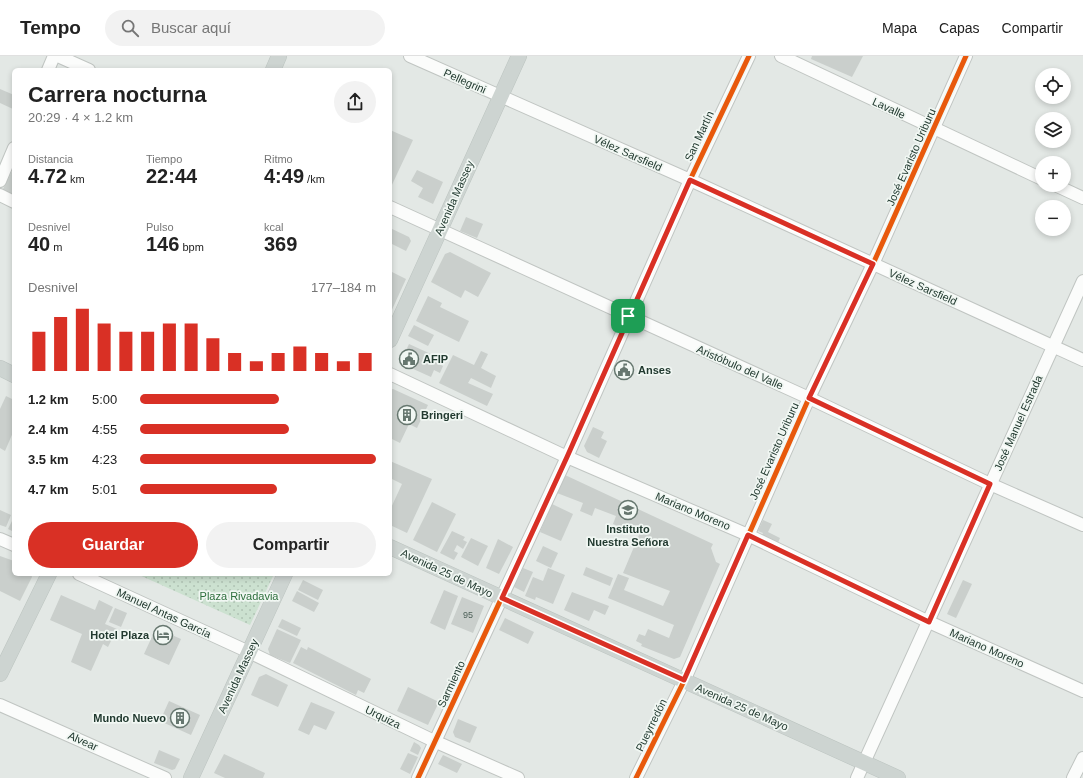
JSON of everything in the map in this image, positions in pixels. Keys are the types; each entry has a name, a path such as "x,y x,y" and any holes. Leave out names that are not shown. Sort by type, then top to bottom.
{"main road":[{"path":"274,68 279,56"},
{"name":"Avenida Massey","path":"392,336 441,230 499,96 519,56"},
{"path":"0,368 12,374"},
{"name":"Avenida 25 de Mayo","path":"392,548 898,778"},
{"path":"0,674 48,576"},
{"name":"Avenida Massey","path":"191,778 284,576"}],"street":[{"path":"49,68 54,56"},
{"path":"58,56 85,68"},
{"name":"Pellegrini","path":"410,56 499,96"},
{"name":"San Martín","path":"502,598 567,457 628,316 749,56"},
{"name":"Lavalle","path":"780,56 1035,176"},
{"name":"José Evaristo Uriburu","path":"684,680 809,398 873,264 966,56"},
{"name":"Vélez Sarsfield","path":"499,96 690,180 1083,360"},
{"path":"0,181 12,153"},
{"path":"1071,192 1083,198"},
{"path":"0,195 12,201"},
{"name":"Aristóbulo del Valle","path":"392,208 809,398 990,484 1083,525"},
{"name":"José Manuel Estrada","path":"857,778 1083,282"},
{"name":"Mariano Moreno","path":"392,375 567,457 748,535 929,622 1083,691"},
{"path":"0,539 12,544"},
{"name":"Manuel Antas García","path":"83,576 249,652"},
{"name":"Sarmiento","path":"418,778 502,598"},
{"name":"Urquiza","path":"249,652 434,741 518,778"},
{"name":"Pueyrredón","path":"636,778 684,680"},
{"name":"Alvear","path":"0,705 165,778"},
{"path":"1073,778 1083,758"}],"green space":[{"name":"Plaza Rivadavia","path":"141,576 273,576 250,625"}],"building":[{"path":"812,56 863,56 852,77 811,59"},
{"path":"0,89 12,94 12,109 0,103"},
{"path":"392,131 413,140 392,185"},
{"path":"417,170 443,182 433,204 418,197 423,188 411,181"},
{"path":"12,171 12,196 3,189"},
{"path":"466,217 483,224 477,238 460,231"},
{"path":"392,229 409,237 411,241 406,251 392,244"},
{"path":"450,252 491,273 478,297 465,290 461,298 431,282 445,254"},
{"path":"392,272 406,279 392,310"},
{"path":"428,296 442,303 440,307 469,321 459,342 416,321"},
{"path":"414,325 434,335 428,346 408,336"},
{"path":"409,344 433,355 431,360 443,366 440,373 434,370 431,377 400,363"},
{"path":"481,351 488,354 481,368 496,376 491,388 471,378 468,383 493,394 487,406 439,383 453,355 474,365"},
{"name":"Bringeri","path":"392,389 428,405 417,428 409,424 400,443 392,439"},
{"path":"6,396 12,399 12,435 5,451 0,448 0,409"},
{"path":"593,427 604,432 601,438 607,441 599,458 587,452 584,446"},
{"path":"392,462 432,479 407,533 392,526 392,506 402,484 392,479"},
{"path":"565,475 713,544 711,548 716,562 720,564 680,657 674,659 641,646 642,644 636,641 639,634 645,636 648,629 669,638 674,625 608,598 618,574 629,578 624,590 663,606 670,591 623,573 639,535 613,524 616,516 595,508 592,516 580,511 583,503 557,493"},
{"path":"432,502 456,514 437,552 413,540"},
{"path":"552,504 573,514 561,541 540,532"},
{"path":"0,510 11,515 6,527 0,525"},
{"path":"763,520 772,524 768,532 780,538 777,545 761,537 763,533 758,531"},
{"path":"12,521 12,531 8,529"},
{"path":"452,531 465,537 463,540 467,542 463,549 457,545 454,551 458,553 454,560 440,553"},
{"path":"471,538 488,546 478,566 461,557"},
{"path":"498,539 513,547 499,574 486,568"},
{"path":"543,546 558,553 551,568 536,561"},
{"path":"0,556 12,560 12,576 32,576 20,601 0,591"},
{"path":"586,567 613,578 610,586 583,575"},
{"path":"523,568 533,572 524,592 514,587"},
{"path":"548,568 565,575 553,604 536,597 535,600 525,596 533,577 543,581"},
{"path":"303,580 323,590 318,600 298,590"},
{"path":"963,580 972,584 956,618 947,614"},
{"path":"444,590 458,596 445,630 430,623"},
{"path":"297,591 319,603 314,612 292,601"},
{"path":"572,592 609,606 605,615 594,610 589,621 564,610"},
{"path":"61,595 95,610 99,600 113,607 105,624 117,629 108,647 103,644 91,671 71,662 82,634 50,620"},
{"path":"462,597 484,606 473,633 451,624"},
{"path":"115,608 127,613 121,627 109,622"},
{"path":"505,618 534,632 528,644 499,630"},
{"path":"282,619 301,628 297,636 278,627"},
{"path":"156,628 181,639 169,665 144,654"},
{"path":"277,629 301,640 290,663 270,655 268,649"},
{"path":"301,647 307,650 308,647 371,679 364,693 358,690 356,695 293,663"},
{"path":"266,674 288,685 278,707 251,695 259,677"},
{"path":"408,687 439,702 428,725 397,711"},
{"name":"Mundo Nuevo","path":"169,701 200,715 191,735 160,721"},
{"path":"311,702 335,712 326,730 314,725 309,735 298,730"},
{"path":"458,719 477,727 470,743 455,737 453,732"},
{"path":"414,742 421,748 418,755 410,751"},
{"path":"159,750 180,759 175,769 172,770 154,763"},
{"path":"408,753 418,757 410,774 400,769"},
{"path":"224,754 265,773 263,778 225,778 214,773"},
{"path":"443,755 462,764 457,773 438,764"}],"cycle path":[{"path":"418,778 567,457 690,180 749,56"},
{"path":"636,778 684,681 809,398 873,264 966,56"}],"place":[{"name":"AFIP","path":"409,359"},
{"name":"Anses","path":"624,370"},
{"name":"Bringeri","path":"407,415"},
{"name":"Instituto Nuestra Señora","path":"628,510"},
{"name":"Hotel Plaza","path":"163,635"},
{"name":"Mundo Nuevo","path":"180,718"}],"route":[{"path":"690,180 873,264 809,398 990,484 929,622 748,535 684,680 502,598 567,457 628,316 690,180"}]}
